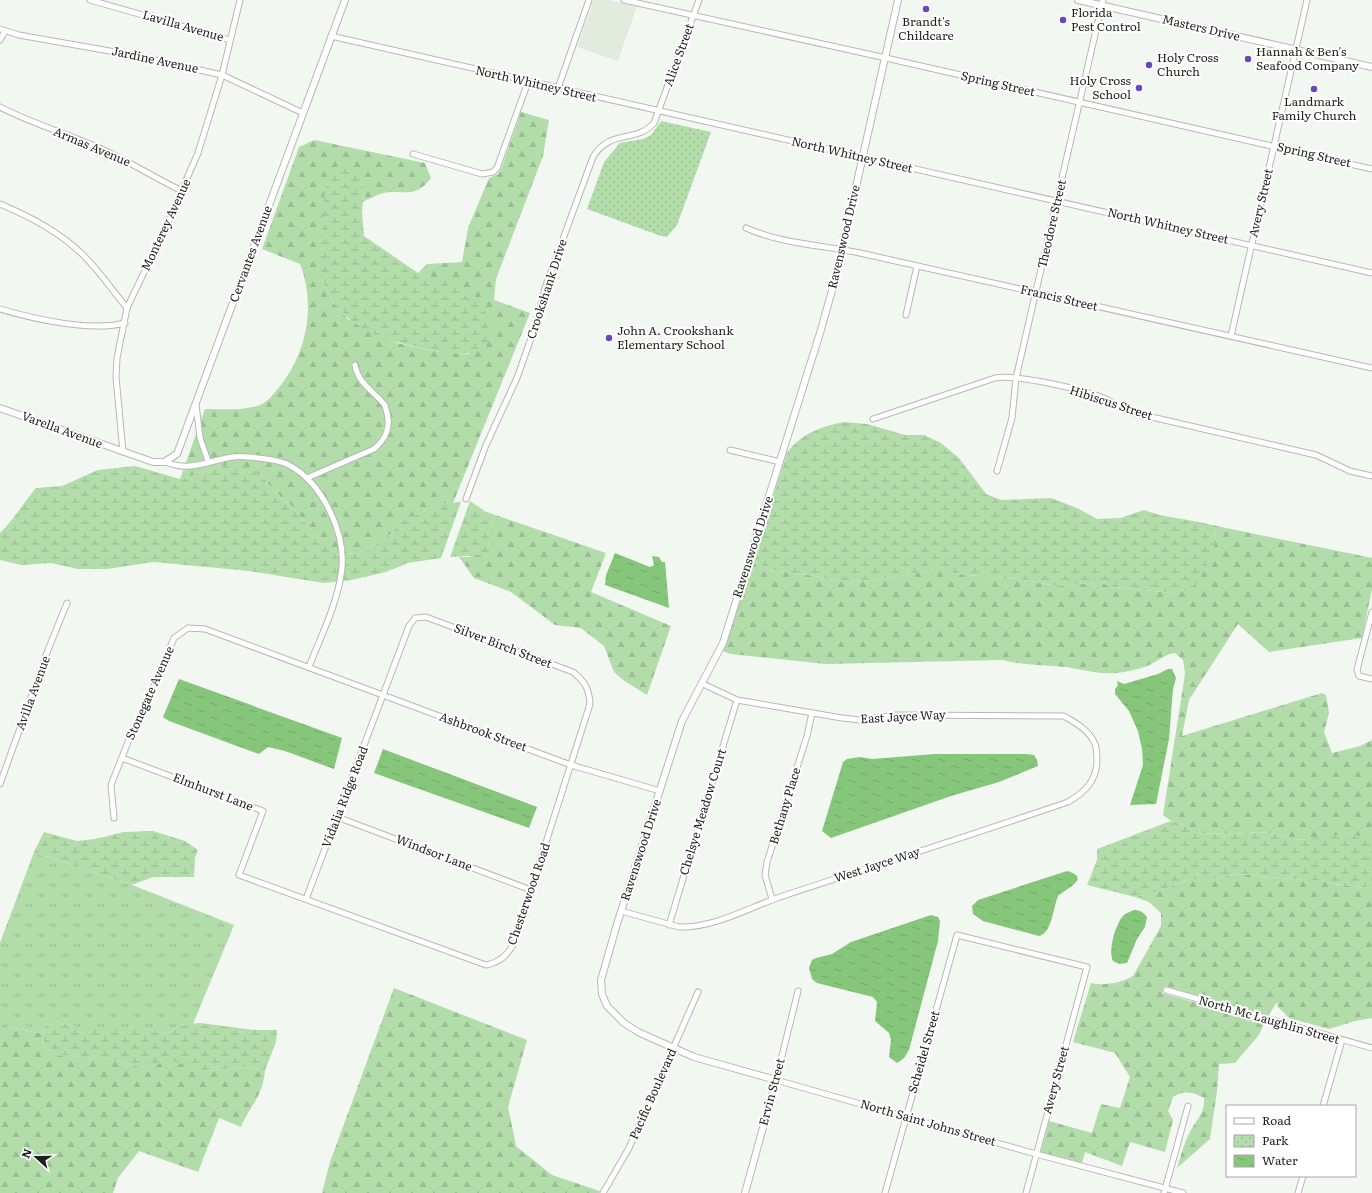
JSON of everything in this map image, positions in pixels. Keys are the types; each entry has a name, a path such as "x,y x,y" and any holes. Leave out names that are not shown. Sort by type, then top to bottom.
{"street":[{"name":"Lavilla Avenue","path":"90,0 230,40"},
{"name":"Monterey Avenue","path":"123,452 116,377 117,358 127,308 182,191 198,153 222,75 240,0"},
{"name":"Cervantes Avenue","path":"164,462 179,451 345,0"},
{"path":"558,88 589,0"},
{"name":"Spring Street","path":"624,0 1372,169"},
{"name":"Alice Street","path":"659,111 699,0"},
{"name":"Ravenswood Drive","path":"673,1049 648,1038 624,1023 612,1012 604,1000 601,980 621,911 682,721 723,643 820,333 842,249 898,0"},
{"name":"Masters Drive","path":"1078,0 1102,3 1372,67"},
{"name":"Avery Street","path":"1231,336 1307,0"},
{"name":"Theodore Street","path":"997,471 1012,418 1016,378 1102,3"},
{"path":"0,40 3,30"},
{"name":"Jardine Avenue","path":"3,30 132,55 222,75 303,113"},
{"name":"North Whitney Street","path":"331,36 1372,273"},
{"path":"413,154 482,174 493,172 497,168 528,82"},
{"name":"Armas Avenue","path":"0,107 130,162 160,181 182,191"},
{"name":"Crookshank Drive","path":"466,499 486,445 517,378 535,327 545,288 593,157 603,145 612,139 637,134 648,129 656,119 659,111"},
{"path":"0,204 33,219 66,241 82,254 127,308"},
{"name":"Francis Street","path":"746,228 768,237 842,249 1372,368"},
{"path":"906,315 917,266"},
{"path":"0,309 90,327 112,326 125,323"},
{"path":"307,478 374,449 386,436 390,424 385,406 368,390 357,373 355,365"},
{"name":"Hibiscus Street","path":"873,419 995,378 1016,378 1092,395 1109,401 1130,412 1316,455 1350,471 1372,476"},
{"path":"196,404 200,438 208,461"},
{"name":"Varella Avenue","path":"0,408 123,452"},
{"path":"730,450 780,462"},
{"path":"123,452 153,462 164,462 182,466 234,456 267,459 285,464 307,478 321,495 339,536 342,555 340,584 309,667"},
{"name":"Avilla Avenue","path":"0,784 48,650 67,603"},
{"path":"1372,612 1357,670 1358,675 1362,678 1372,679"},
{"name":"Silver Birch Street","path":"383,695 409,626 415,618 426,617 573,672 585,682 589,692 590,704 571,765"},
{"name":"Stonegate Avenue","path":"114,818 112,785 130,737 144,710 174,638 188,628 205,629 309,667"},
{"name":"Ashbrook Street","path":"309,667 571,765 660,791"},
{"name":"East Jayce Way","path":"701,683 737,700 860,720 896,715 1064,716 1085,731 1094,742 1096,748"},
{"name":"Vidalia Ridge Road","path":"306,899 383,695"},
{"name":"Chelsye Meadow Court","path":"669,925 737,700"},
{"name":"Bethany Place","path":"772,899 765,875 767,862 807,736 812,713"},
{"name":"West Jayce Way","path":"621,911 669,925 689,927 713,923 772,899 1068,802 1082,794 1092,782 1096,769 1096,748"},
{"name":"Elmhurst Lane","path":"122,758 263,811 239,875 306,899"},
{"name":"Chesterwood Road","path":"306,899 486,965 498,962 508,953 514,943 571,765"},
{"name":"Windsor Lane","path":"337,817 531,890"},
{"name":"Avery Street","path":"957,935 1087,967 1026,1193"},
{"name":"Scheidel Street","path":"885,1193 957,935"},
{"name":"North Mc Laughlin Street","path":"1166,990 1372,1048"},
{"name":"Ervin Street","path":"745,1193 776,1080 798,991"},
{"name":"Pacific Boulevard","path":"603,1193 629,1148 698,992"},
{"path":"1323,1105 1342,1040"},
{"name":"North Saint Johns Street","path":"673,1049 694,1057 906,1116 1165,1191 1183,1193"},
{"path":"1165,1191 1188,1106"},
{"path":"1298,1193 1303,1177"}],"shaded area":[{"path":"594,0 608,0 637,6 618,61 577,47"}],"green space":[{"path":"521,112 549,120 543,156 496,279 494,300 530,313 453,503 441,504 402,520 391,534 361,554 338,553 312,532 294,508 274,491 262,476 228,465 180,479 205,409 240,409 263,404 274,394 297,359 306,328 308,311 305,279 300,264 262,249 299,147 314,140 425,163 431,178 419,189 409,192 383,193 363,202 364,189 322,281 334,303 348,319 397,343 439,352 469,354 436,280 418,273 427,264 462,262 468,228 489,178 498,174 501,169"},
{"path":"661,121 711,132 677,225 667,237 587,209 604,162 620,143 643,139 651,135"},
{"path":"345,164 360,176 364,189 362,213 364,236 418,273 460,288 484,309 493,328 485,349 476,352 458,354 388,340 365,330 345,315 336,305 322,280 320,255 325,191 329,169"},
{"path":"844,422 867,424 905,435 924,435 941,443 959,458 986,494 1001,500 1051,498 1077,508 1097,519 1120,518 1144,510 1161,515 1212,525 1216,541 1210,560 1194,589 1174,593 1114,587 1098,582 1057,586 1019,579 966,575 934,569 901,576 848,583 815,576 770,570 753,560 787,453 792,446 812,432"},
{"path":"228,465 248,467 262,476 274,491 294,508 312,532 339,553 361,554 391,534 402,520 441,504 461,502 441,558 408,563 386,572 352,580 324,583 249,571 154,562 107,569 78,569 51,563 21,565 0,560 0,533 10,523 36,488 62,486 98,470 135,466 180,479"},
{"path":"470,501 483,510 490,520 493,532 493,544 491,550 489,555 450,557"},
{"path":"484,511 606,553 591,592 671,626 647,695 623,680 614,672 604,646 581,628 555,625 511,592 474,578 459,557 470,557 492,526"},
{"path":"1212,525 1372,558 1372,589 1362,638 1269,652 1238,624 1189,700 1182,736 1322,693 1326,695 1329,713 1324,732 1332,753 1360,746 1372,740 1372,839 1323,837 1300,840 1279,834 1258,832 1235,834 1197,833 1185,826 1171,821 1163,815 1185,674 1183,660 1175,653 1165,656 1143,668 1110,673 1002,660 826,664 731,654 723,651 753,560 770,570 815,576 848,583 901,576 934,569 966,575 1019,579 1057,586 1098,582 1114,587 1174,593 1216,541"},
{"path":"1171,821 1185,826 1197,833 1235,834 1258,832 1279,834 1300,840 1348,833 1372,839 1372,888 1335,884 1321,880 1237,874 1211,879 1190,879 1157,892 1135,897 1087,885 1097,860 1097,849"},
{"path":"153,831 185,841 198,850 195,857 194,877 153,877 132,885 34,852 44,832 77,841 95,839 124,832"},
{"path":"34,852 132,885 234,925 193,1024 178,1025 169,1034 142,1028 81,1028 58,1022 45,1026 44,1034 0,1025 0,943"},
{"path":"1237,874 1321,880 1335,884 1372,888 1372,1018 1355,1021 1329,1029 1289,1018 1278,1007 1277,1002 1268,1016 1164,986 1162,993 1265,1022 1259,1035 1235,1063 1219,1064 1217,1091 1210,1139 1177,1168 1186,1141 1192,1127 1202,1112 1204,1104 1204,1098 1196,1094 1181,1093 1173,1097 1168,1111 1173,1120 1165,1152 1130,1142 1122,1166 1085,1152 1082,1163 1041,1152 1049,1121 1092,1133 1101,1104 1120,1108 1130,1077 1115,1053 1073,1042 1091,983 1112,983 1133,976 1161,926 1161,913 1149,902 1135,897 1157,892 1190,879 1211,879"},
{"path":"394,988 527,1040 508,1107 516,1146 552,1175 600,1191 599,1193 322,1193 330,1162"},
{"path":"58,1022 81,1028 142,1028 169,1034 178,1025 200,1023 254,1030 277,1030 276,1042 265,1070 243,1067 207,1071 169,1060 167,1057 157,1065 141,1067 103,1058 55,1055 43,1046 45,1026"},
{"path":"0,1025 44,1034 43,1046 55,1055 103,1058 141,1067 157,1065 167,1057 207,1071 243,1067 265,1070 264,1079 259,1094 241,1127 219,1118 198,1172 139,1151 118,1178 113,1193 0,1193"}],"water":[{"path":"615,553 650,567 654,565 652,556 659,557 662,562 665,562 669,608 605,585 606,575"},
{"path":"1168,669 1172,669 1176,678 1173,689 1169,739 1156,804 1130,805 1143,765 1142,749 1138,731 1129,711 1115,694 1115,689 1118,685 1117,681 1124,684 1158,674"},
{"path":"179,679 342,738 334,769 285,751 268,747 259,754 169,721 163,717"},
{"path":"383,749 537,807 529,828 374,773"},
{"path":"935,754 1026,754 1034,755 1038,766 999,782 951,796 831,838 822,831 843,762 847,759 860,757 872,759"},
{"path":"1067,871 1074,874 1077,877 1077,880 1058,896 1052,919 1047,930 1039,936 983,921 973,914 972,906 978,900"},
{"path":"1134,910 1138,910 1147,917 1145,927 1137,939 1127,963 1119,964 1113,961 1112,957 1111,951 1113,938 1117,925 1123,916"},
{"path":"931,915 938,917 940,921 938,941 909,1050 904,1058 897,1063 889,1057 891,1040 889,1033 875,1021 877,1002 873,997 817,983 812,979 809,968 812,960 832,954 851,942"}],"place":[{"name":"Brandt's Childcare","path":"926,9"},
{"name":"Florida Pest Control","path":"1063,20"},
{"name":"Hannah & Ben's Seafood Company","path":"1248,59"},
{"name":"Holy Cross Church","path":"1149,65"},
{"name":"Holy Cross School","path":"1139,88"},
{"name":"Landmark Family Church","path":"1314,89"},
{"name":"John A. Crookshank Elementary School","path":"609,338"}]}
